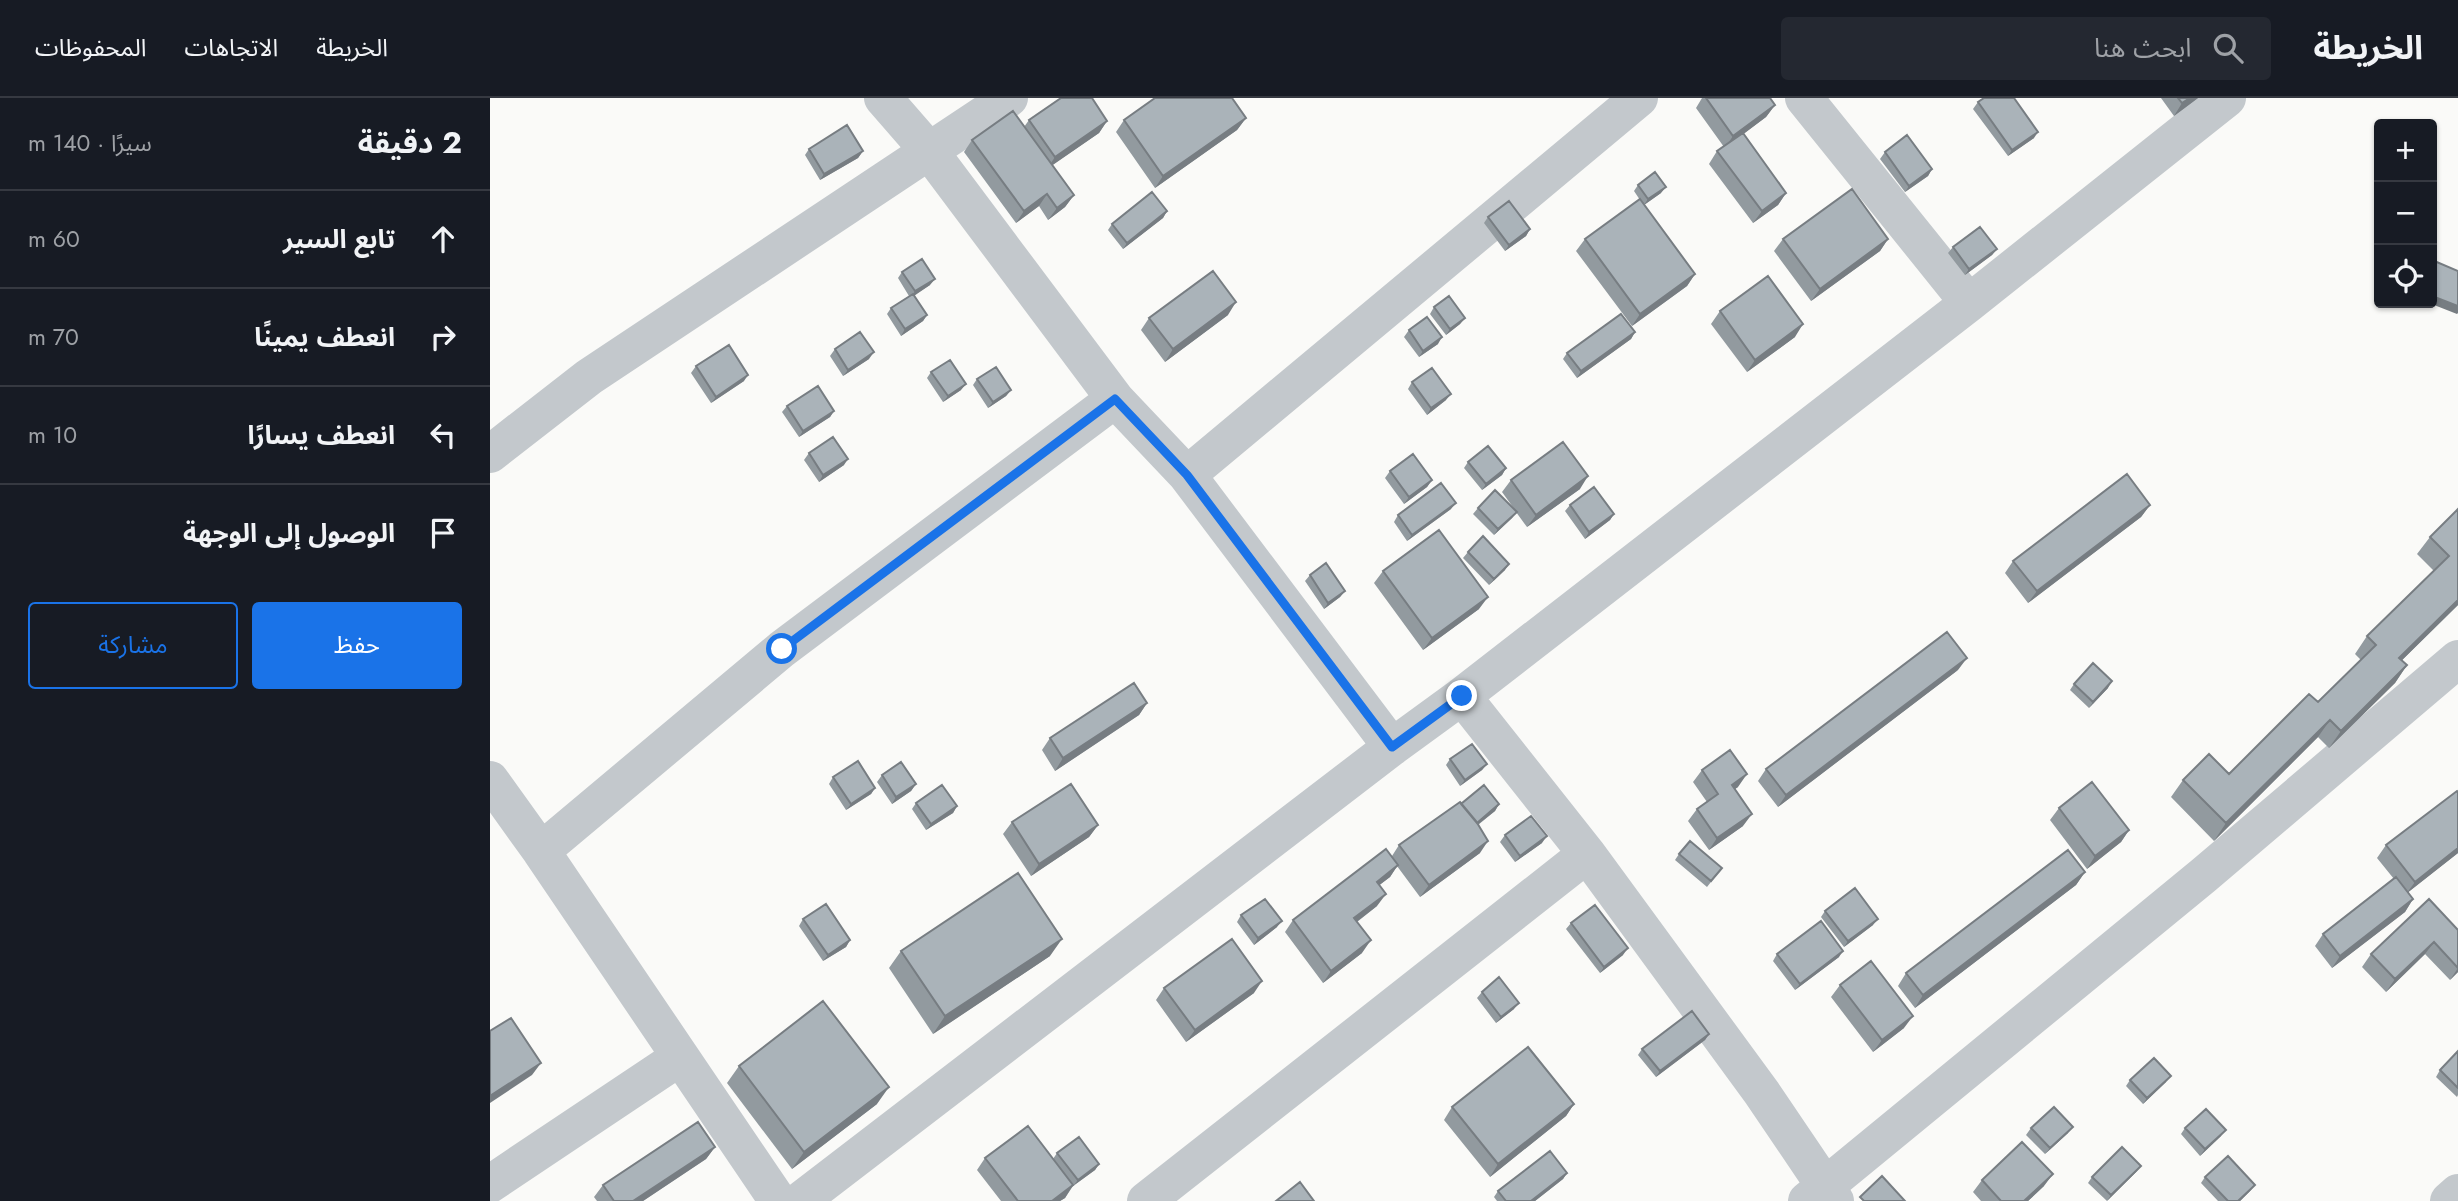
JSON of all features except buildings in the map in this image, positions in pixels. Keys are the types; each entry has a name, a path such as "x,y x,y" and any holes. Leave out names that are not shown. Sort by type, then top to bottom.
{"street":[{"path":"883,98 930,152 1115,399 1187,475 1392,747"},
{"path":"490,454 589,377 1009,98"},
{"path":"1187,475 1639,98"},
{"path":"1804,98 1969,303"},
{"path":"800,1201 1462,696 1969,303 2227,98"},
{"path":"541,851 782,649 1115,399"},
{"path":"1462,696 1587,854 1762,1093 1822,1196 2458,659"},
{"path":"490,780 778,1201"},
{"path":"1146,1201 1587,854"},
{"path":"490,1184 680,1057"},
{"path":"2449,1201 2458,1193"}],"route":[{"path":"782,649 1115,399 1187,475 1392,747 1462,696"}]}
